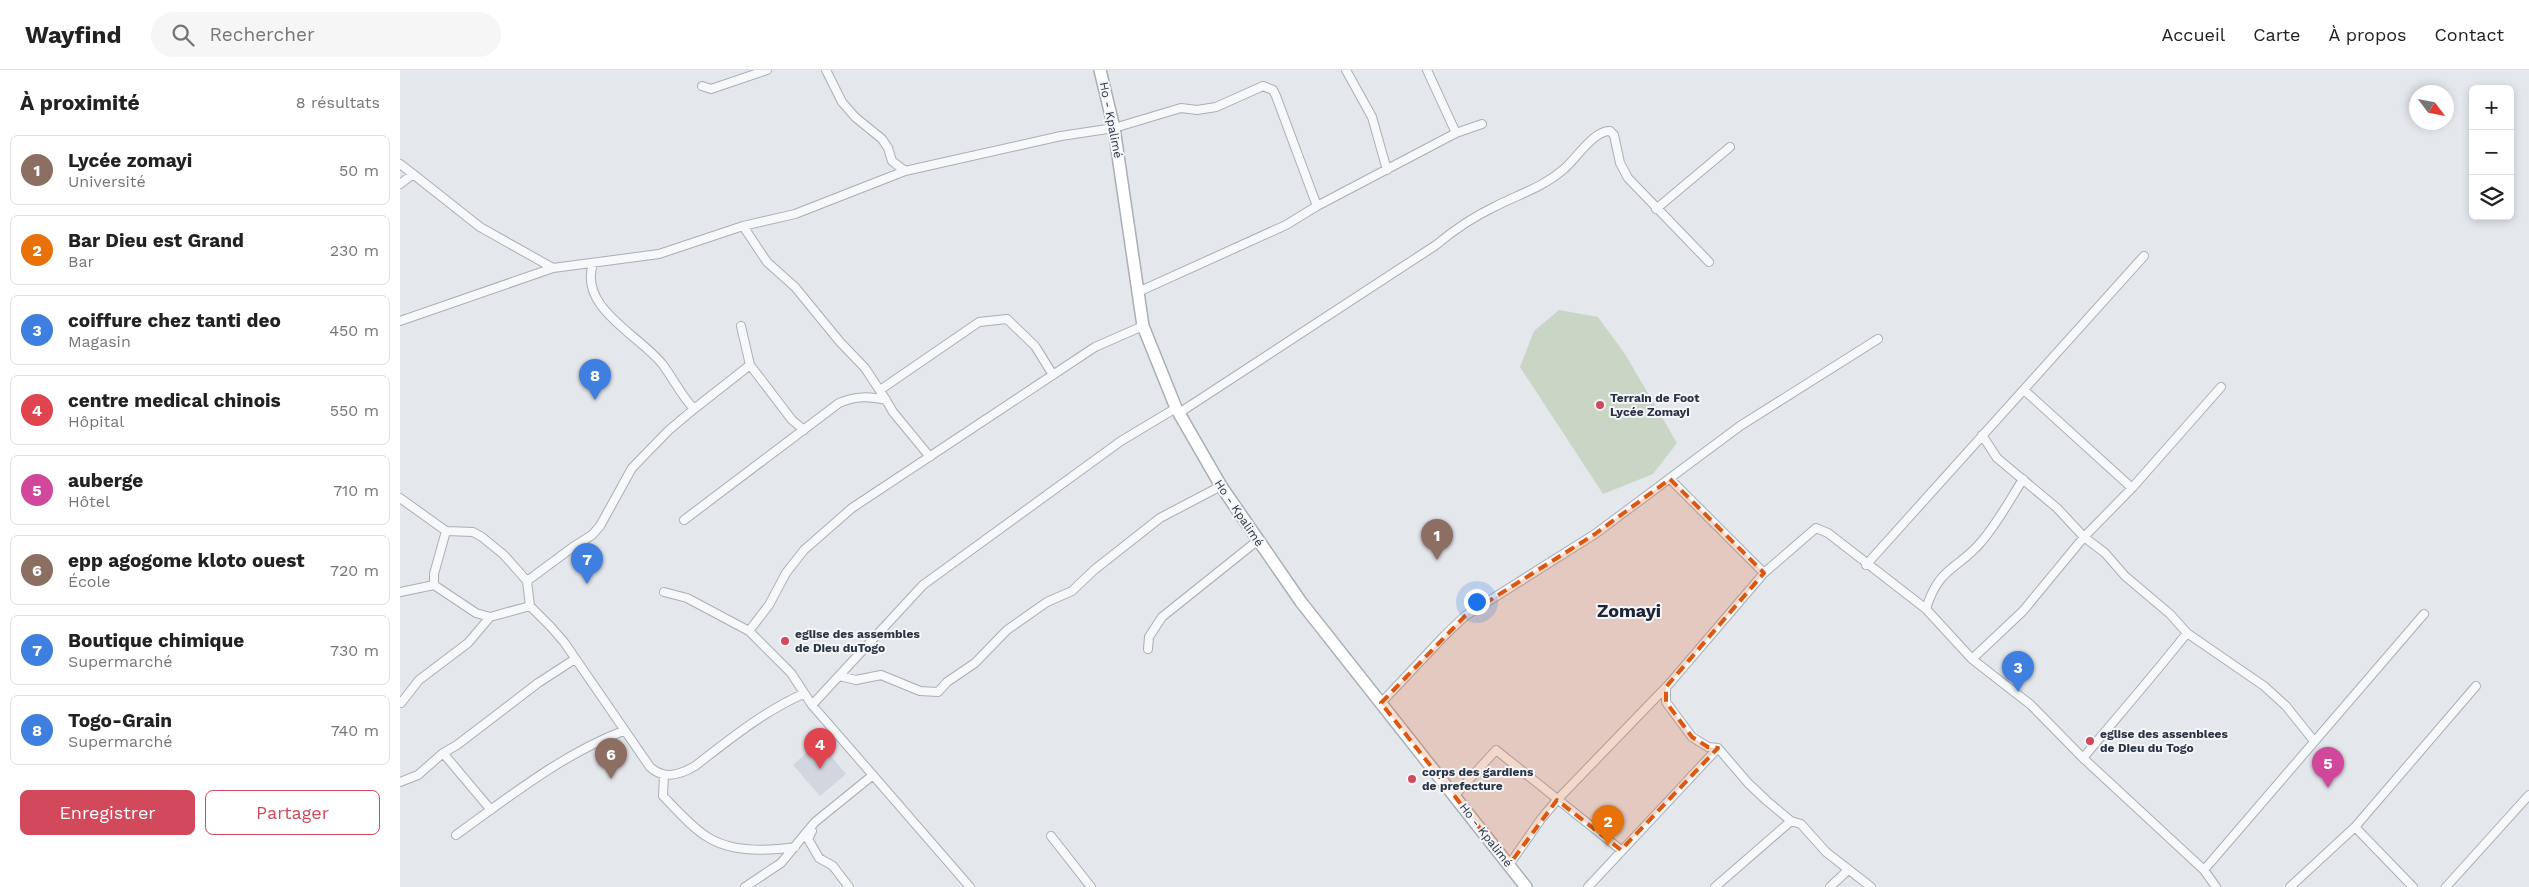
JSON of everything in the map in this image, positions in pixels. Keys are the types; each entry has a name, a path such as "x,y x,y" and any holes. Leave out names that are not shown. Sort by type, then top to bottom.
{"main road":[{"name":"Ho - Kpalimé","path":"1100,70 1114,128 1143,326 1177,411 1221,486 1257,541 1282,573 1301,602 1526,887"}],"street":[{"path":"702,86 711,89 767,70"},
{"path":"826,70 842,102 855,117 882,140 888,148 892,161 906,171"},
{"path":"1346,70 1372,117 1387,170"},
{"path":"1427,70 1456,133"},
{"path":"400,321 553,268 659,254 744,226 795,214 906,171 1061,136 1114,128 1181,108 1197,110 1216,107 1256,88 1268,87 1278,102 1317,206"},
{"path":"1138,292 1286,225 1317,206 1456,133 1482,124"},
{"path":"812,705 923,585 1106,451 1177,411 1436,245 1454,230 1492,208 1542,186 1566,168 1596,136 1604,131 1610,131 1614,135 1620,163 1628,178 1656,209 1710,262"},
{"path":"1656,209 1730,147"},
{"path":"400,164 480,227 553,268"},
{"path":"400,184 413,174"},
{"path":"744,226 767,262 795,287 840,342 865,368 893,412 930,457"},
{"path":"1866,565 2144,256"},
{"path":"593,264 589,276 591,288 623,331 662,364 680,392 694,409"},
{"path":"880,390 979,322 1007,319 1035,346 1053,375"},
{"path":"741,326 750,365 792,420 804,430"},
{"path":"749,631 769,605 792,564 811,542 869,496 1095,347 1143,326"},
{"path":"1382,703 1445,634 1465,616 1595,534 1740,426 1878,339"},
{"path":"527,581 592,535 600,526 632,468 669,430 750,365"},
{"path":"1972,660 2023,611 2084,537 2132,488 2221,387"},
{"path":"2024,390 2132,488"},
{"path":"684,520 840,403 853,398 870,396 886,400"},
{"path":"1982,435 1997,458 2057,508 2084,537 2105,553 2125,576 2170,614 2187,633 2264,686 2286,706 2314,741"},
{"path":"1670,479 1764,573"},
{"path":"1926,608 1932,590 1940,578 1981,543 2023,479"},
{"path":"839,676 856,680 882,675 920,692 938,692 947,682 975,663 1007,630 1047,602 1072,591 1094,570 1160,518 1221,486"},
{"path":"400,498 446,531 473,532 482,537 510,561 527,581 530,606 552,627 623,730 657,774 685,772 752,722 779,705 803,694"},
{"path":"1509,865 1541,818 1557,800 1666,687 1764,573 1816,528 1828,533 1866,565 1926,608 1972,660 2030,705 2083,758 2204,870 2216,887"},
{"path":"434,585 434,574 446,531"},
{"path":"1148,649 1148,637 1162,617 1257,541"},
{"path":"400,592 434,585 476,613 490,617 530,606"},
{"path":"664,592 687,598 749,631 791,673 812,705 970,887"},
{"path":"2204,870 2424,614"},
{"path":"401,703 419,680 468,643 490,617"},
{"path":"2083,758 2122,710 2145,687 2187,633"},
{"path":"400,782 425,771 443,752 457,745 538,683 575,659"},
{"path":"2290,887 2355,827 2476,686"},
{"path":"1666,687 1666,702 1692,737 1708,748 1718,748 1748,783 1791,821 1801,824 1826,852 1871,887"},
{"path":"456,836 564,760 595,742 623,730"},
{"path":"1588,887 1718,748"},
{"path":"1455,795 1496,750 1557,800 1595,827 1621,850"},
{"path":"443,752 491,810"},
{"path":"664,775 663,796 709,838 734,848 774,850 795,846"},
{"path":"744,887 781,863 815,822 873,775"},
{"path":"2446,887 2529,795"},
{"path":"1715,887 1791,821"},
{"path":"815,822 808,839 819,858 833,866 849,887"},
{"path":"2355,827 2413,887"},
{"path":"1051,836 1091,887"},
{"path":"1830,887 1848,870"}],"highlighted area":[{"path":"1670,479 1764,573 1666,687 1666,702 1692,737 1708,747 1718,748 1621,850 1557,800 1509,865 1381,703 1465,616 1595,534"}],"shaded area":[{"path":"819,742 846,774 820,796 793,765"}],"green space":[{"name":"Terrain de Foot Lycée Zomayi","path":"1559,310 1598,317 1625,354 1677,443 1653,474 1603,494 1520,367 1534,331"}],"place":[{"name":"Togo-Grain","path":"595,400"},
{"name":"Terrain de Foot Lycée Zomayi","path":"1600,405"},
{"name":"Lycée zomayi","path":"1437,560"},
{"name":"Boutique chimique","path":"587,584"},
{"name":"eglise des assembles de Dieu duTogo","path":"785,641"},
{"name":"coiffure chez tanti deo","path":"2018,692"},
{"name":"eglise des assenblees de Dieu du Togo","path":"2090,741"},
{"name":"centre medical chinois","path":"820,769"},
{"name":"epp agogome kloto ouest","path":"611,779"},
{"name":"corps des gardiens de prefecture","path":"1412,779"},
{"name":"auberge","path":"2328,788"},
{"name":"Bar Dieu est Grand","path":"1608,846"}],"district":[{"name":"Zomayi","path":"1629,610"}]}
